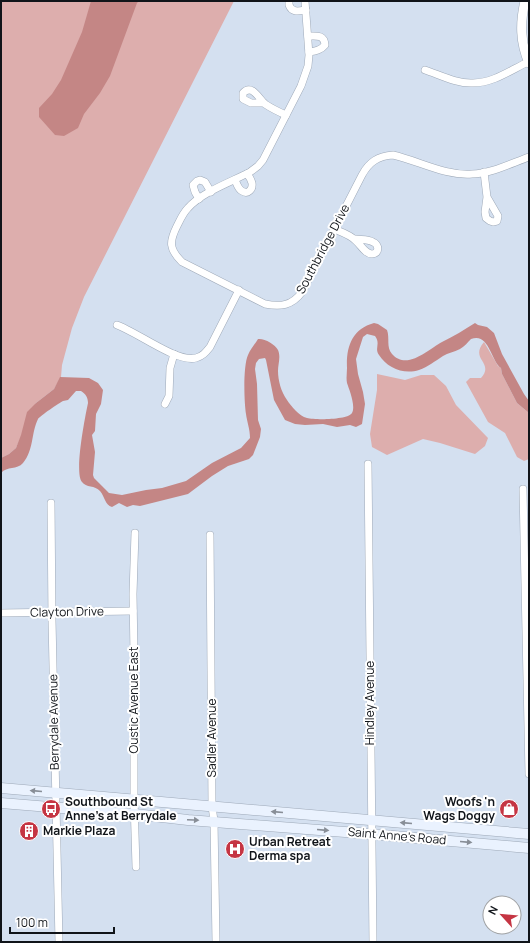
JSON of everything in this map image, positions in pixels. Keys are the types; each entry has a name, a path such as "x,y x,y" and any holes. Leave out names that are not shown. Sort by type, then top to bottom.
{"main road":[{"name":"Saint Anne's Road","path":"1,788 529,834"},
{"name":"Saint Anne's Road","path":"1,803 529,848"}],"street":[{"path":"290,1 289,5 292,10 306,10"},
{"name":"Southbridge Drive","path":"305,1 309,52 308,66 305,76 263,160 258,166 247,174 199,199 188,208 180,219 172,236 171,245 174,253 182,262 265,304 277,306 286,305 298,298 302,292 367,166 373,161 386,155 394,155 444,171 472,174 484,172 529,157"},
{"path":"425,70 459,81 473,83 487,81 529,62 522,43 521,31 521,17 524,1"},
{"path":"308,36 318,35 325,40 325,44 322,48 309,52"},
{"path":"264,103 286,115"},
{"path":"484,172 487,197"},
{"path":"235,180 240,190 248,192 251,190 252,184 247,174"},
{"path":"199,199 193,188 193,185 197,181 200,180 205,182 211,192"},
{"path":"334,228 355,239"},
{"path":"117,325 128,329 179,357 196,358 205,353 210,347 239,290"},
{"path":"165,404 169,396 170,368 174,354"},
{"name":"Hindley Avenue","path":"368,464 373,942"},
{"path":"523,489 526,524 529,774"},
{"name":"Berrydale Avenue","path":"51,503 52,611 60,942"},
{"name":"Oustic Avenue East","path":"134,533 134,814 136,867"},
{"name":"Sadler Avenue","path":"210,535 212,806 214,821 216,942"},
{"name":"Clayton Drive","path":"1,613 52,611 133,611"}],"shaded area":[{"path":"1,1 234,1 84,297 72,328 62,365 61,377 54,389 36,403 16,448 1,458"},
{"path":"91,1 139,1 110,76 100,93 84,114 78,128 64,136 55,135 39,117 39,108 52,94 61,80 82,32"},
{"path":"374,323 387,330 390,351 398,359 404,360 411,360 418,357 475,323 487,327 494,333 502,354 529,401 529,413 517,403 502,374 501,368 486,343 482,340 477,338 471,339 458,350 445,355 419,370 408,372 391,367 382,360 377,350 377,339 375,336 367,334 363,337 356,359 365,404 362,424 356,427 350,425 337,427 323,424 295,424 285,420 274,400 266,360 265,358 259,359 256,363 255,369 258,420 261,429 260,437 253,455 249,459 228,466 188,494 140,506 133,505 127,507 119,503 112,507 108,504 98,489 84,484 80,477 79,468 88,399 81,391 76,391 68,400 61,402 39,417 27,458 21,465 6,469 1,473 1,458 16,448 27,412 54,389 60,377 89,378 98,383 103,390 101,404 96,414 95,431 92,435 95,452 94,478 109,493 122,495 162,488 186,481 212,463 241,448 250,438 244,393 246,360 258,339 263,339 269,342 278,350 278,375 280,386 285,397 301,415 307,418 317,419 338,418 349,415 353,410 351,393 347,383 347,360 349,346 360,330"},
{"path":"484,342 498,366 501,368 502,374 517,403 529,413 529,459 524,461 517,457 505,433 488,422 466,382 470,378 481,378 485,373 484,364 479,353"},
{"path":"377,374 405,380 421,375 434,375 446,386 456,405 488,438 485,446 475,454 423,439 387,455 372,447 370,434 377,390"}],"place":[{"name":"Southbound St Anne's at Berrydale","path":"51,809"},
{"name":"Woofs 'n Wags Doggy","path":"509,809"},
{"name":"Markie Plaza","path":"29,831"},
{"name":"Urban Retreat Derma spa","path":"235,849"}]}
